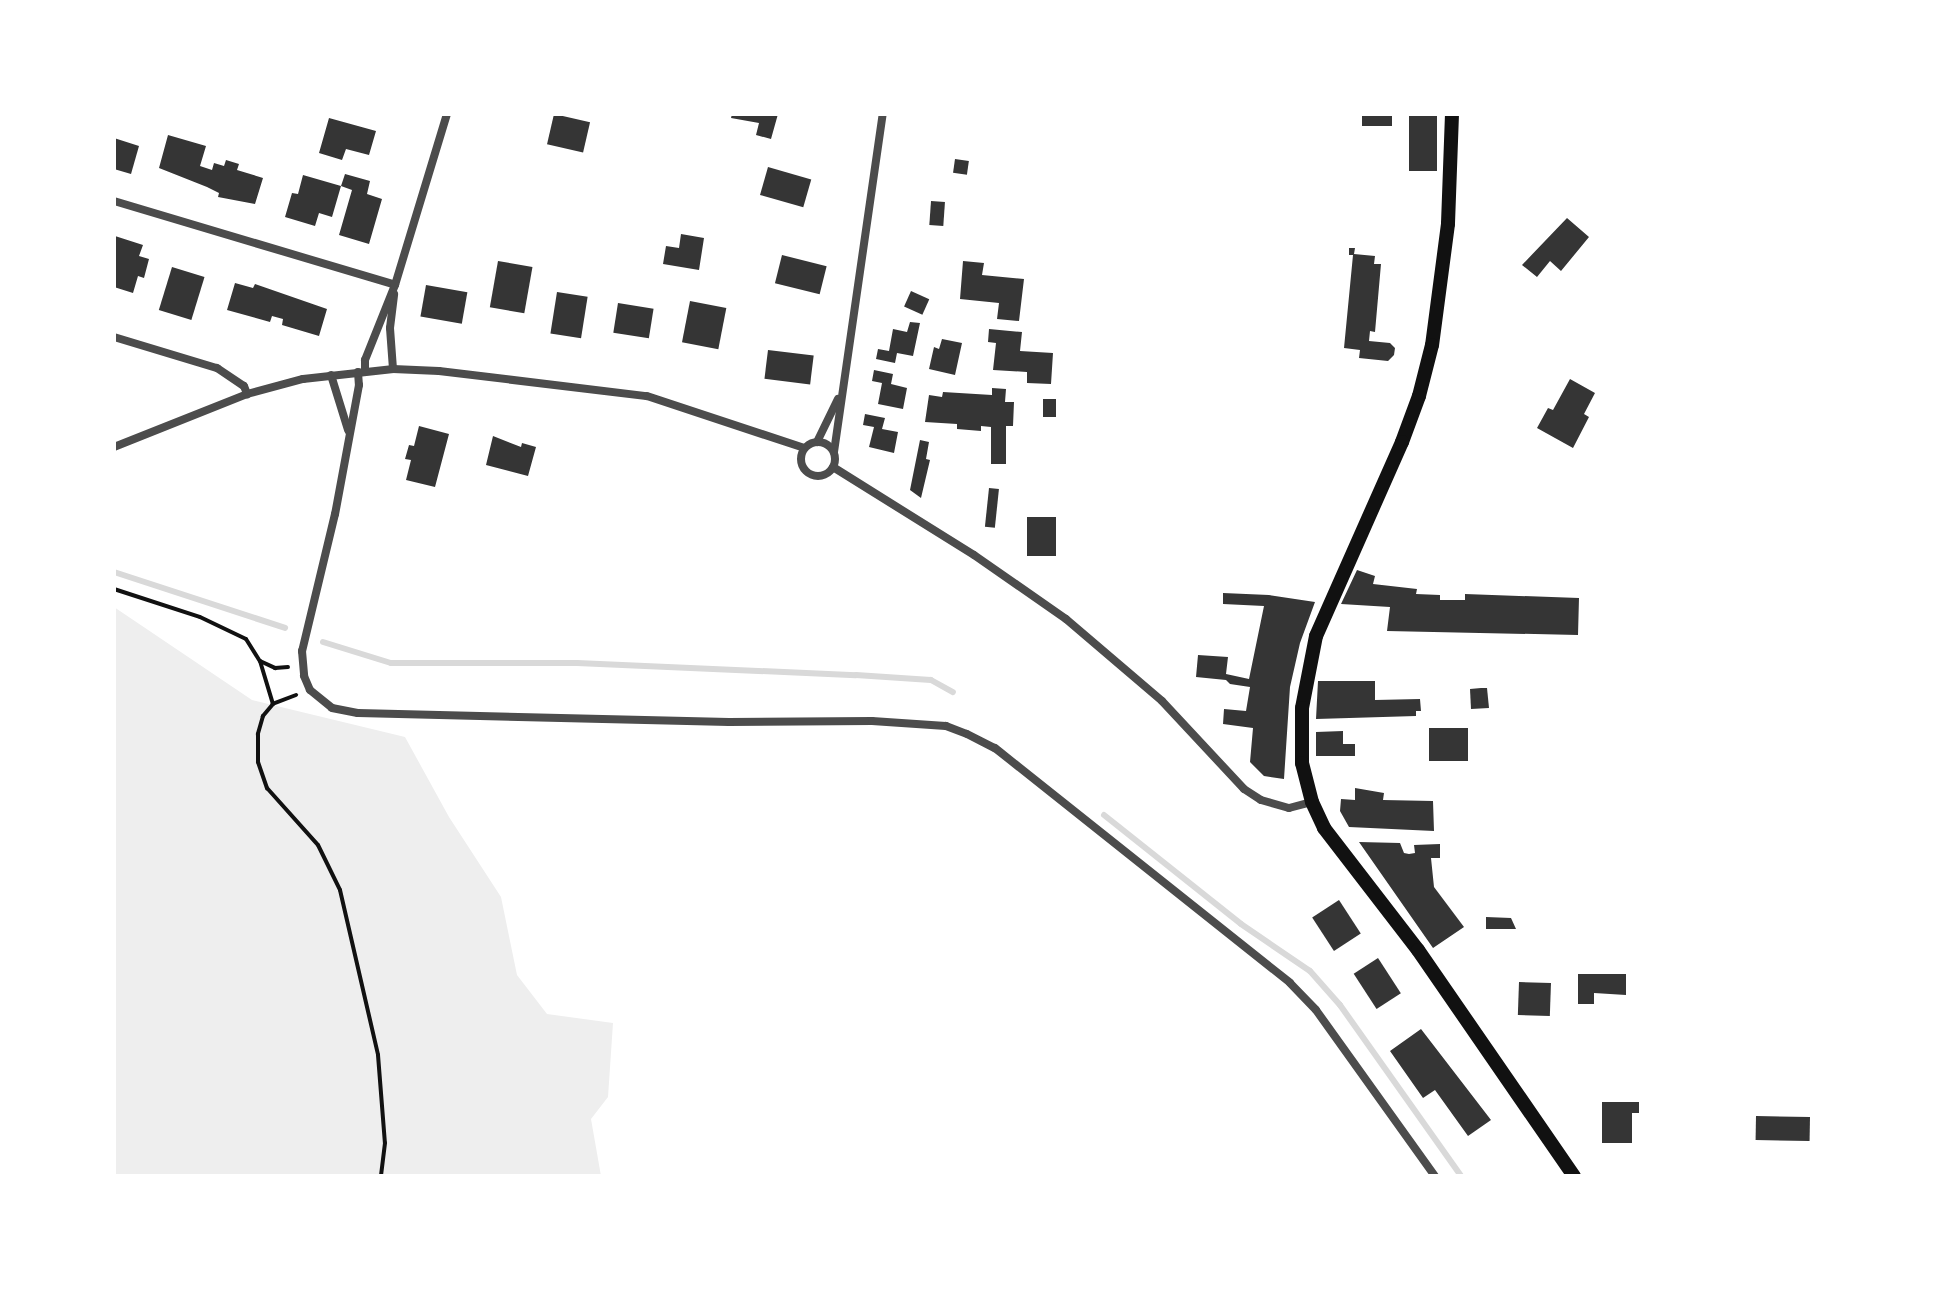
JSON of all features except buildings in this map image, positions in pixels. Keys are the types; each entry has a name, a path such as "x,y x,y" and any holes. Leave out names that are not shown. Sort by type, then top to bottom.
{"main road":[{"path":"1452,114 1448,224 1432,345 1419,396 1402,442 1338,580 1316,636 1306,675 1301,750 1312,802 1324,828 1403,928 1574,1176"}],"street":[{"path":"447,114 395,285 365,360 348,430 335,514 302,651 310,690 332,708 358,713 729,722 872,721 946,726 967,734 995,748 1290,983 1316,1010 1435,1176"},
{"path":"804,448 803,466 809,473 827,474 833,467 840,395 883,114"},
{"path":"114,201 395,285"},
{"path":"393,369 390,328 395,285"},
{"path":"114,337 217,368 244,386 247,394"},
{"path":"114,447 247,394 331,375 393,369 439,371 647,396 804,448 824,442 834,452"},
{"path":"331,375 348,430"},
{"path":"817,442 840,395"},
{"path":"833,467 974,555 1066,619 1153,692 1244,789 1261,800 1289,808 1312,802"}],"path":[{"path":"114,589 200,617 246,639 260,661 273,704"},
{"path":"260,661 275,668 303,665"},
{"path":"310,690 273,704 263,716 258,734 258,762 267,788 318,845 340,890 378,1055 385,1143 381,1176"}],"shaded area":[{"path":"114,607 252,700 405,737 449,817 501,897 517,975 547,1014 613,1023 608,1097 591,1119 601,1176 114,1176"}],"waterway":[{"path":"114,572 285,628"},
{"path":"323,642 391,663 577,663 856,675 931,680 953,692"},
{"path":"1104,815 1241,924 1310,971 1340,1005 1461,1176"}]}
